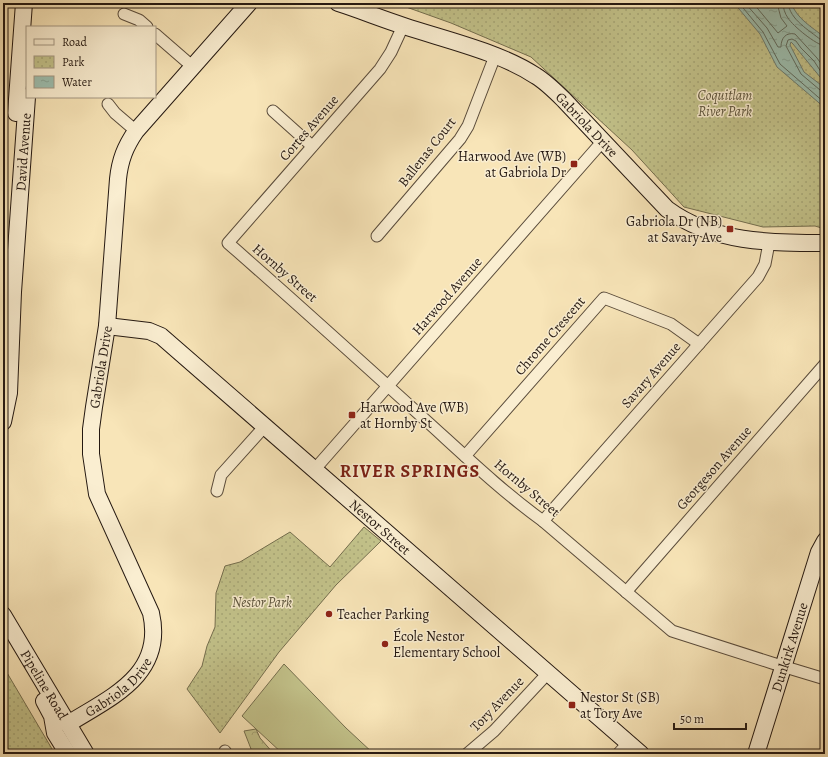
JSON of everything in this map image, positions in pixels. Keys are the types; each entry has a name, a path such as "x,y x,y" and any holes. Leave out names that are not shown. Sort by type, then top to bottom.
{"street":[{"name":"David Avenue","path":"3,287 24,3"},
{"path":"32,26 34,3"},
{"name":"Gabriola Drive","path":"62,728 122,690 133,681 140,673 148,658 153,637 151,613 97,494 91,454 91,429 107,326 119,169 124,152 136,131 249,3"},
{"name":"Gabriola Drive","path":"338,3 495,56 515,64 544,81 564,100 602,142 667,209 680,219 705,230 769,243 825,243"},
{"path":"124,14 139,20 146,26"},
{"name":"Cortes Avenue","path":"228,243 380,69 391,52 403,26"},
{"path":"156,35 193,66"},
{"name":"Ballenas Court","path":"377,236 460,139 468,126 495,56"},
{"name":"David Avenue","path":"3,422 9,393 13,292 27,98"},
{"path":"108,104 115,113 136,131"},
{"path":"273,111 312,146"},
{"name":"Harwood Avenue","path":"315,469 602,142"},
{"name":"Hornby Street","path":"228,243 316,320 465,456 672,631 825,679"},
{"name":"Savary Avenue","path":"543,521 758,277 765,264 769,243"},
{"name":"Chrome Crescent","path":"465,456 604,298 671,324 699,344"},
{"name":"Nestor Street","path":"107,326 149,331 161,336 548,673 623,748 641,754"},
{"name":"Georgeson Avenue","path":"626,592 825,364"},
{"path":"217,491 221,475 265,426"},
{"name":"Dunkirk Avenue","path":"756,754 783,667 820,566 819,552 825,541"},
{"name":"Pipeline Road","path":"3,615 33,664 62,728 68,754"},
{"name":"Tory Avenue","path":"467,754 494,731 548,673"},
{"name":"Pipeline Road","path":"62,728 86,754"}],"green space":[{"name":"Coquitlam River Park","path":"395,3 825,3 825,229 815,226 763,227 684,207 632,150 531,57 451,23"},
{"name":"Nestor Park","path":"364,527 381,541 336,585 279,652 220,733 187,689 202,666 207,646 215,627 216,593 225,566 240,562 290,532 330,567"},
{"path":"284,664 346,728 374,754 283,754 242,716"},
{"path":"3,666 55,754 3,754"},
{"path":"256,729 260,738 274,754 253,754 244,731"}],"water":[{"path":"734,3 791,3 797,14 824,37 825,83 791,42 790,45 804,72 825,88 825,108 777,67 760,34"}],"place":[{"name":"Harwood Ave (WB) at Gabriola Dr","path":"574,164"},
{"name":"Gabriola Dr (NB) at Savary Ave","path":"730,229"},
{"name":"Harwood Ave (WB) at Hornby St","path":"352,415"},
{"name":"Teacher Parking","path":"329,614"},
{"name":"École Nestor Elementary School","path":"385,644"},
{"name":"Nestor St (SB) at Tory Ave","path":"572,705"}],"district":[{"name":"RIVER SPRINGS","path":"410,471"}]}
